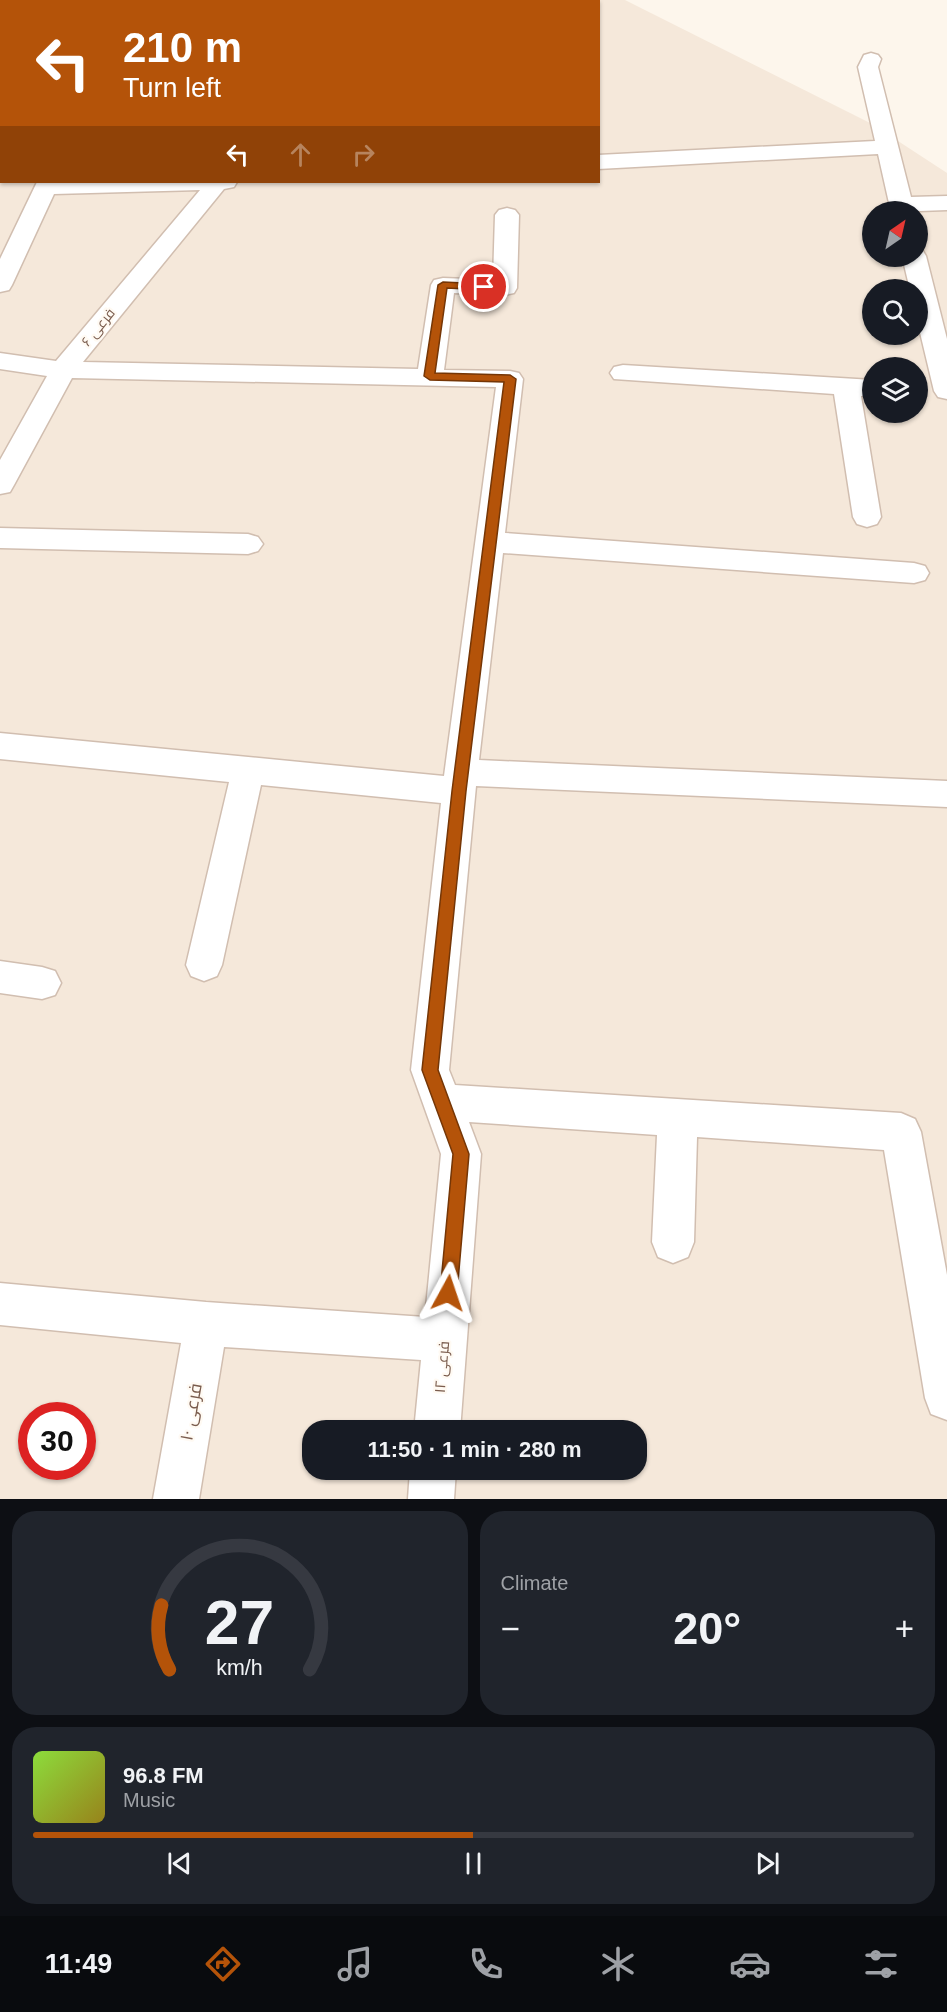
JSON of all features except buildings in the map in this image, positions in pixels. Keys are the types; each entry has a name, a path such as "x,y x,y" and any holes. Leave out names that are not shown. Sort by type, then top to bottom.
{"street":[{"path":"871,59 868,67 900,201"},
{"path":"600,162 887,147"},
{"path":"0,285 47,184 132,183"},
{"name":"فرعی ۶","path":"0,485 63,370 217,183"},
{"path":"928,205 947,203"},
{"path":"0,361 63,370 430,376 443,285 505,288 507,215"},
{"path":"917,267 947,392 928,391"},
{"path":"623,373 862,387"},
{"name":"فرعی ۱۲","path":"430,376 510,379 460,782 430,1070 461,1154 438,1420"},
{"path":"846,386 867,517"},
{"path":"0,537 248,544"},
{"path":"489,542 914,573"},
{"path":"0,746 248,770 460,782 947,794"},
{"path":"204,965 248,770"},
{"path":"0,978 42,983"},
{"path":"442,1102 901,1132 947,1398"},
{"path":"673,1242 678,1117"},
{"path":"0,1304 206,1324 444,1340"},
{"name":"فرعی ۱۰","path":"176,1499 206,1324"},
{"path":"431,1499 432,1480"}],"shaded area":[{"path":"600,0 625,0 872,124 947,173 947,1499 0,1499 0,183 600,183"}],"route":[{"path":"448,1293 461,1154 430,1070 459,791 510,379 430,376 443,285 484,287"}]}
